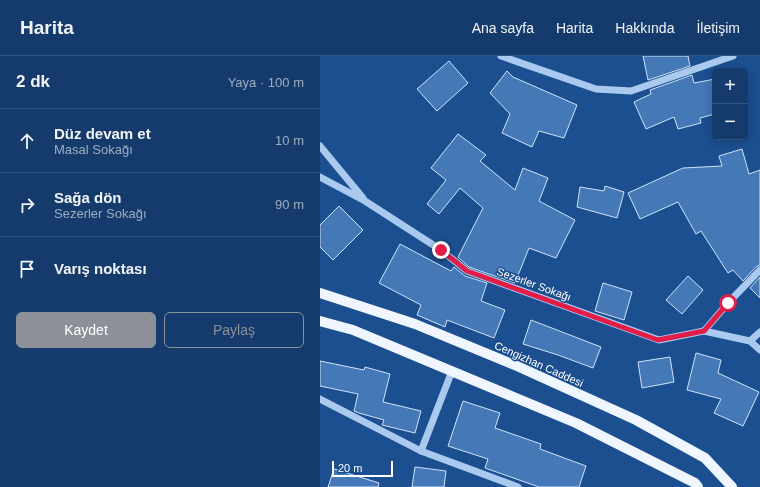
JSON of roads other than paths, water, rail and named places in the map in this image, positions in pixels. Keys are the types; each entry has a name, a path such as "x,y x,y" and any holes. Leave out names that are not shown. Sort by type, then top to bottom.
{"main road":[{"name":"Cengizhan Caddesi","path":"320,293 415,324 517,366 636,420 705,458 732,487"},
{"path":"320,321 353,330 576,422 696,486"}],"street":[{"path":"501,56 596,89 631,91 733,56"},
{"path":"320,146 365,200"},
{"name":"Sezerler Sokağı","path":"320,177 365,200 441,250 467,271 474,274 658,340 704,331 750,341 760,350"},
{"path":"704,331 728,303 760,270"},
{"path":"750,341 760,332"},
{"path":"421,451 452,371"},
{"path":"320,399 421,451 518,487"}]}
